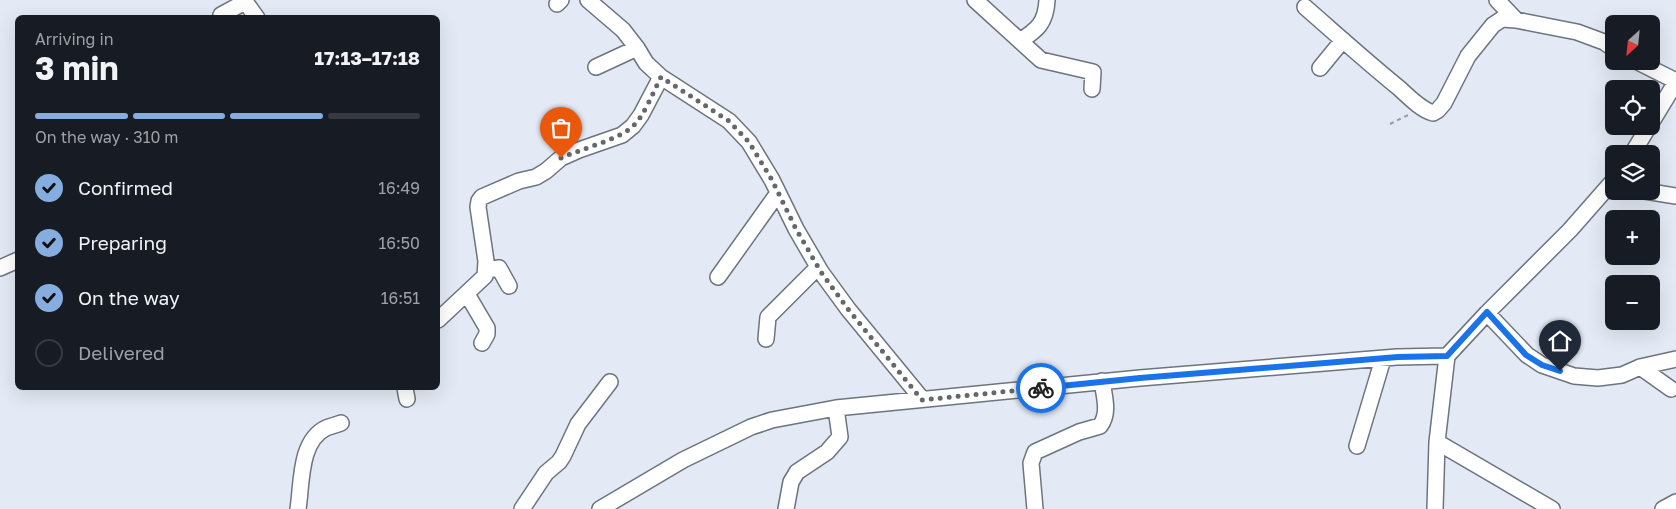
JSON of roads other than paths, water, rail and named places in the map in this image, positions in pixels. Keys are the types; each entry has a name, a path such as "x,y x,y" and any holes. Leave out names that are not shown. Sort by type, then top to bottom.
{"street":[{"path":"588,0 623,30 646,63 661,77 729,121 749,142 818,267 848,309 922,400"},
{"path":"975,0 1041,60 1093,72 1092,89"},
{"path":"1020,40 1037,30 1043,18 1047,0"},
{"path":"1497,0 1516,20"},
{"path":"221,15 245,1 254,15"},
{"path":"1305,7 1342,40 1428,111 1433,113 1444,103 1468,56 1493,25 1502,19 1577,32 1605,43"},
{"path":"1320,68 1342,40"},
{"path":"596,66 637,48"},
{"path":"1654,70 1676,81 1660,108"},
{"path":"440,318 480,283 485,276 483,234 478,207 482,197 519,181 536,177 561,158 579,150 622,135 641,116 661,77"},
{"path":"1435,509 1437,442 1447,356 1487,312 1570,230 1605,190"},
{"path":"718,277 778,193"},
{"path":"1660,193 1676,196"},
{"path":"0,268 15,261"},
{"path":"766,339 768,317 818,267"},
{"path":"486,270 499,268 509,286"},
{"path":"467,294 487,328 482,343"},
{"path":"1487,312 1526,355 1542,365 1574,376 1598,378 1622,375 1640,367 1676,359"},
{"path":"600,509 683,460 751,428 772,420 836,408 1102,382 1383,359 1447,356"},
{"path":"1357,446 1383,359"},
{"path":"1640,367 1671,388"},
{"path":"522,509 546,473 563,456 578,424 610,382"},
{"path":"1035,509 1034,482 1030,463 1035,452 1100,426 1106,410 1102,382"},
{"path":"786,509 791,482 797,472 827,452 840,437 836,408"},
{"path":"298,509 304,457 307,449 324,429 341,423"},
{"path":"1437,442 1552,509"},
{"path":"1663,509 1676,502"}]}
